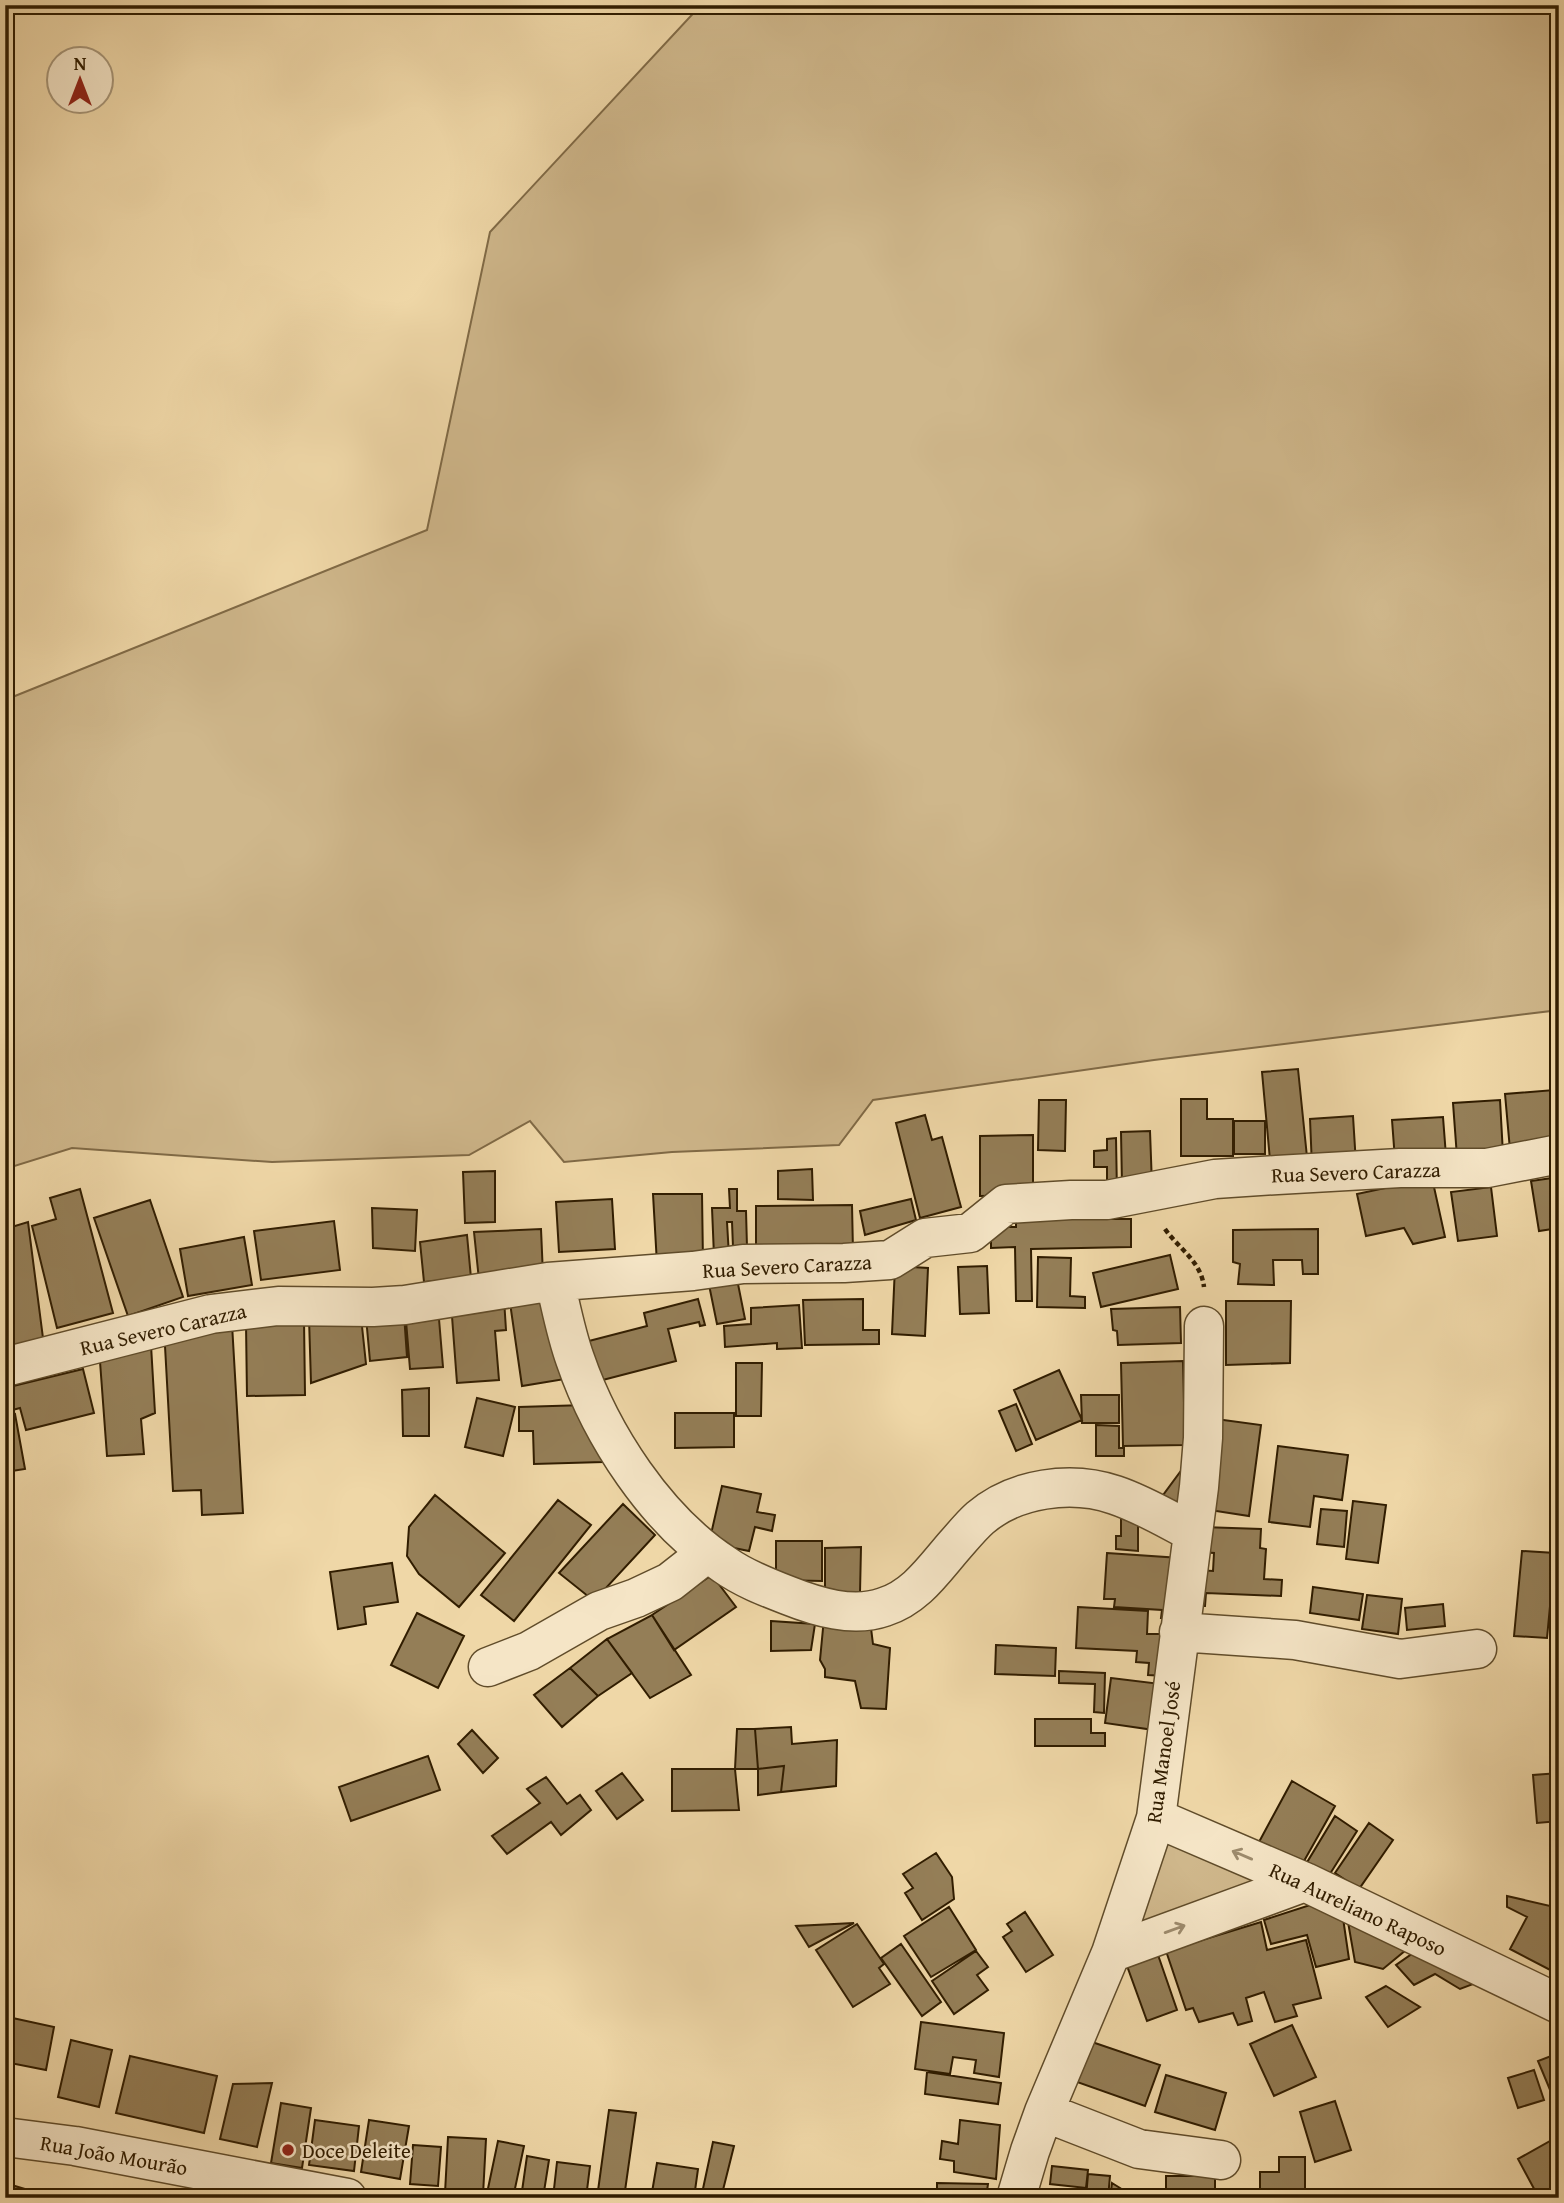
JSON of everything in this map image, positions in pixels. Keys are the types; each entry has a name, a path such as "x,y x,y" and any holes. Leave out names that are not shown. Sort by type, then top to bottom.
{"street":[{"name":"Rua Severo Carazza","path":"5,1367 229,1311 278,1306 405,1305 555,1282 693,1271 743,1264 890,1260 925,1238 970,1233 1006,1204 1107,1200 1215,1179 1400,1168 1487,1168 1559,1154"},
{"path":"555,1282 574,1357 603,1425 617,1450 660,1507 707,1553 736,1572 809,1604 842,1611 867,1611 904,1599 922,1584 981,1517 1021,1495 1050,1489 1103,1492 1132,1502 1192,1532"},
{"name":"Rua Manoel José","path":"1016,2198 1044,2112 1111,1952 1156,1818 1199,1488 1203,1437 1204,1326"},
{"path":"488,1667 529,1651 599,1611 670,1582 707,1553"},
{"path":"1179,1632 1295,1640 1400,1659 1477,1648"},
{"name":"Rua Aureliano Raposo","path":"1156,1818 1305,1882 1559,2004"},
{"path":"1111,1952 1305,1882"},
{"path":"1044,2112 1139,2149 1221,2160"},
{"name":"Rua João Mourão","path":"5,2137 75,2146 347,2198"}],"path":[{"path":"1140,1195 1169,1235 1200,1270 1204,1283 1204,1326"}],"shaded area":[{"path":"701,5 1559,5 1559,1010 1154,1060 873,1100 839,1145 672,1152 564,1162 530,1121 469,1155 272,1162 72,1148 5,1169 5,700 427,530 490,232"},
{"path":"1162,1830 1279,1888 1135,1931"}],"building":[{"path":"1298,1069 1307,1157 1270,1160 1262,1072"},
{"path":"1554,1090 1555,1104 1559,1103 1559,1145 1510,1150 1505,1094"},
{"path":"1181,1099 1207,1099 1207,1119 1233,1119 1233,1156 1181,1156"},
{"path":"1039,1100 1066,1100 1065,1151 1038,1150"},
{"path":"1500,1100 1503,1154 1457,1157 1453,1103"},
{"path":"925,1115 932,1140 942,1137 961,1207 920,1218 896,1123"},
{"path":"1353,1116 1356,1164 1312,1167 1310,1119"},
{"path":"1443,1117 1446,1156 1395,1160 1392,1120"},
{"path":"1234,1121 1265,1121 1265,1154 1234,1154"},
{"path":"1150,1131 1152,1185 1122,1185 1121,1132"},
{"path":"1033,1135 1033,1195 980,1196 980,1136"},
{"path":"1116,1138 1117,1194 1107,1194 1107,1167 1094,1167 1094,1151 1107,1150 1107,1139"},
{"path":"812,1169 813,1200 778,1199 778,1171"},
{"path":"495,1171 495,1222 465,1223 463,1172"},
{"path":"1559,1177 1559,1228 1539,1231 1531,1181"},
{"path":"1432,1178 1445,1237 1413,1244 1404,1228 1366,1236 1357,1194"},
{"path":"1491,1187 1497,1236 1458,1241 1451,1192"},
{"path":"80,1189 113,1313 57,1328 32,1226 56,1219 50,1198"},
{"path":"729,1189 737,1189 737,1211 746,1211 747,1247 733,1247 732,1222 727,1222 729,1256 714,1256 712,1208 730,1208"},
{"path":"653,1194 702,1194 703,1262 657,1264"},
{"path":"612,1199 615,1249 559,1252 556,1202"},
{"path":"911,1199 916,1220 865,1235 860,1211"},
{"path":"150,1200 183,1297 128,1316 94,1218"},
{"path":"852,1205 853,1251 756,1252 756,1206"},
{"path":"1110,1205 1110,1219 1131,1219 1131,1247 1031,1249 1032,1301 1016,1301 1015,1247 991,1248 991,1227 1016,1227 1016,1215"},
{"path":"372,1208 417,1210 415,1251 373,1248"},
{"path":"334,1221 340,1270 261,1280 254,1231"},
{"path":"28,1222 43,1338 5,1348 5,1229"},
{"path":"541,1229 543,1275 479,1280 474,1232"},
{"path":"1318,1229 1318,1274 1303,1274 1302,1260 1273,1260 1274,1285 1238,1284 1240,1264 1233,1262 1233,1230"},
{"path":"467,1235 471,1278 424,1282 420,1242"},
{"path":"244,1237 252,1285 188,1296 180,1249"},
{"path":"1170,1255 1178,1289 1101,1307 1093,1273"},
{"path":"1038,1257 1071,1258 1070,1296 1085,1297 1085,1308 1037,1307"},
{"path":"895,1266 928,1268 925,1336 892,1334"},
{"path":"987,1266 989,1313 960,1314 958,1267"},
{"path":"736,1274 745,1319 717,1324 708,1280"},
{"path":"553,1289 565,1379 522,1386 509,1296"},
{"path":"504,1299 506,1330 495,1331 499,1380 457,1383 451,1303"},
{"path":"698,1299 705,1325 700,1326 699,1322 668,1329 676,1361 595,1382 585,1342 647,1326 644,1313"},
{"path":"863,1299 863,1330 879,1330 879,1344 805,1345 803,1300"},
{"path":"1226,1301 1291,1301 1290,1363 1226,1365"},
{"path":"799,1305 802,1348 777,1349 777,1343 725,1347 724,1326 751,1324 751,1308"},
{"path":"438,1307 443,1367 410,1369 405,1309"},
{"path":"1180,1307 1181,1343 1118,1345 1111,1309"},
{"path":"404,1314 407,1357 370,1361 366,1317"},
{"path":"361,1317 366,1364 311,1383 309,1318"},
{"path":"304,1320 305,1395 247,1396 246,1324"},
{"path":"232,1324 243,1513 202,1515 201,1490 173,1491 164,1328"},
{"path":"151,1345 155,1413 141,1419 144,1454 107,1456 99,1348"},
{"path":"1183,1361 1185,1445 1123,1446 1121,1363"},
{"path":"736,1363 762,1363 761,1416 736,1416"},
{"path":"83,1369 94,1413 26,1430 20,1408 5,1412 5,1388"},
{"path":"1059,1370 1082,1420 1036,1440 1014,1390"},
{"path":"429,1388 429,1436 403,1436 402,1390"},
{"path":"1081,1395 1119,1395 1119,1423 1082,1423"},
{"path":"477,1398 515,1407 503,1456 465,1447"},
{"path":"1016,1404 1032,1444 1016,1451 999,1411"},
{"path":"586,1405 602,1440 603,1462 534,1464 533,1431 519,1431 519,1407"},
{"path":"675,1413 734,1413 734,1447 675,1448"},
{"path":"15,1414 25,1469 5,1472 5,1416"},
{"path":"1216,1419 1261,1425 1249,1516 1203,1509"},
{"path":"1096,1425 1119,1426 1119,1448 1124,1448 1124,1456 1096,1456"},
{"path":"1278,1446 1348,1455 1342,1500 1314,1496 1310,1527 1269,1522"},
{"path":"1183,1468 1191,1519 1158,1502"},
{"path":"722,1486 761,1494 757,1512 775,1515 772,1531 755,1527 749,1551 709,1543"},
{"path":"435,1495 505,1553 459,1607 419,1574 407,1556 409,1527"},
{"path":"558,1500 591,1525 514,1621 481,1595"},
{"path":"1353,1501 1386,1505 1378,1563 1346,1559"},
{"path":"623,1504 655,1535 594,1601 559,1573"},
{"path":"1321,1509 1347,1511 1344,1547 1317,1544"},
{"path":"1121,1514 1138,1514 1138,1551 1116,1549 1116,1536 1121,1536"},
{"path":"1202,1527 1261,1529 1260,1548 1266,1549 1264,1579 1282,1580 1281,1596 1206,1593 1205,1606 1196,1606 1198,1570 1213,1571 1214,1553 1200,1552"},
{"path":"776,1541 822,1541 822,1581 776,1580"},
{"path":"861,1547 860,1593 825,1595 825,1548"},
{"path":"1522,1551 1555,1553 1547,1638 1514,1636"},
{"path":"1107,1553 1180,1558 1169,1618 1161,1618 1162,1610 1114,1607 1115,1599 1104,1599"},
{"path":"392,1563 398,1602 364,1607 366,1624 338,1629 330,1572"},
{"path":"712,1575 736,1607 674,1650 652,1615"},
{"path":"1313,1587 1363,1594 1359,1620 1310,1613"},
{"path":"1367,1595 1402,1599 1398,1634 1362,1629"},
{"path":"1443,1604 1445,1626 1407,1630 1405,1608"},
{"path":"1078,1607 1148,1611 1147,1634 1161,1634 1165,1676 1148,1675 1149,1663 1136,1662 1137,1651 1076,1648"},
{"path":"417,1613 464,1636 438,1688 391,1665"},
{"path":"652,1615 691,1675 650,1698 607,1639"},
{"path":"824,1618 870,1620 873,1644 890,1648 886,1709 861,1708 855,1681 825,1677 825,1669 820,1660"},
{"path":"771,1621 815,1624 811,1650 771,1651"},
{"path":"607,1639 632,1673 598,1696 570,1668"},
{"path":"996,1645 1056,1648 1055,1676 995,1674"},
{"path":"570,1668 598,1696 562,1727 534,1695"},
{"path":"1059,1671 1105,1673 1104,1713 1094,1712 1095,1684 1059,1683"},
{"path":"1111,1678 1161,1684 1154,1730 1105,1723"},
{"path":"1035,1719 1091,1719 1091,1733 1105,1733 1105,1746 1035,1746"},
{"path":"791,1727 792,1744 837,1740 836,1786 781,1792 784,1766 758,1769 755,1729"},
{"path":"737,1729 755,1729 758,1769 735,1769"},
{"path":"472,1730 498,1758 483,1773 458,1744"},
{"path":"428,1756 440,1790 351,1821 339,1787"},
{"path":"784,1766 781,1792 758,1795 758,1769"},
{"path":"672,1769 735,1769 739,1810 672,1811"},
{"path":"622,1773 643,1800 617,1819 596,1791"},
{"path":"1559,1773 1559,1821 1537,1823 1533,1775"},
{"path":"546,1777 567,1804 580,1795 591,1810 561,1835 551,1822 507,1854 492,1836 540,1803 527,1789"},
{"path":"1292,1781 1335,1806 1304,1861 1259,1842"},
{"path":"1335,1816 1357,1831 1328,1877 1306,1864"},
{"path":"1369,1823 1393,1840 1359,1889 1335,1873"},
{"path":"936,1853 952,1877 954,1899 922,1920 905,1893 913,1888 903,1874"},
{"path":"1507,1896 1559,1908 1558,1974 1510,1949 1527,1917 1507,1907"},
{"path":"1310,1905 1343,1918 1349,1959 1316,1967 1307,1935 1271,1944 1264,1920"},
{"path":"949,1907 976,1950 931,1977 904,1936"},
{"path":"1025,1912 1053,1955 1026,1972 1003,1937 1012,1931 1007,1924"},
{"path":"1261,1922 1267,1950 1306,1940 1321,1998 1293,2005 1297,2016 1275,2022 1264,1992 1246,1998 1252,2021 1238,2025 1233,2013 1199,2022 1193,2008 1186,2010 1166,1951"},
{"path":"1348,1922 1412,1945 1383,1969 1355,1962"},
{"path":"854,1923 809,1947 796,1926"},
{"path":"857,1924 884,1964 879,1968 890,1984 853,2007 816,1950"},
{"path":"901,1944 941,2002 922,2016 881,1958"},
{"path":"1419,1949 1484,1980 1460,1989 1435,1974 1414,1985 1396,1965"},
{"path":"976,1951 988,1967 977,1975 988,1990 954,2014 932,1981"},
{"path":"1157,1952 1177,2010 1147,2021 1126,1963"},
{"path":"1386,1986 1420,2007 1388,2027 1366,1997"},
{"path":"8,2017 54,2027 46,2070 5,2062 5,2022"},
{"path":"921,2022 1004,2033 999,2077 974,2073 976,2060 953,2057 950,2074 915,2069"},
{"path":"1292,2025 1316,2077 1274,2096 1250,2044"},
{"path":"71,2040 112,2050 99,2107 58,2097"},
{"path":"1092,2042 1160,2065 1145,2106 1077,2082"},
{"path":"1559,2053 1559,2095 1553,2097 1538,2061"},
{"path":"130,2056 217,2076 204,2133 116,2113"},
{"path":"1534,2070 1544,2100 1518,2108 1508,2078"},
{"path":"927,2072 1001,2083 998,2104 925,2094"},
{"path":"1166,2075 1226,2093 1215,2130 1155,2112"},
{"path":"272,2083 257,2147 220,2139 233,2084"},
{"path":"1335,2101 1351,2150 1315,2162 1300,2112"},
{"path":"281,2103 311,2108 302,2168 271,2163"},
{"path":"609,2110 636,2113 624,2198 597,2198"},
{"path":"315,2120 359,2126 354,2171 309,2165"},
{"path":"369,2120 409,2126 400,2179 361,2172"},
{"path":"960,2120 1000,2125 996,2179 954,2172 954,2161 940,2159 942,2141 958,2144"},
{"path":"1559,2136 1559,2189 1545,2198 1539,2198 1518,2159"},
{"path":"448,2137 486,2139 483,2195 445,2193"},
{"path":"498,2141 524,2146 513,2198 486,2198"},
{"path":"713,2142 734,2146 721,2198 701,2198"},
{"path":"413,2145 441,2147 438,2186 410,2184"},
{"path":"527,2156 549,2160 543,2198 521,2198"},
{"path":"1279,2157 1305,2157 1305,2198 1260,2198 1260,2172 1279,2172"},
{"path":"557,2162 590,2166 586,2198 553,2198"},
{"path":"657,2163 698,2169 694,2198 651,2198"},
{"path":"1052,2166 1088,2170 1086,2188 1050,2184"},
{"path":"1088,2174 1110,2176 1108,2198 1086,2198"},
{"path":"1166,2176 1215,2176 1215,2198 1166,2198"},
{"path":"5,2183 28,2190 25,2198 5,2198"},
{"path":"937,2183 988,2184 986,2198 937,2198"},
{"path":"1112,2183 1136,2198 1110,2198"},
{"path":"1039,2191 1079,2198 1038,2198"},
{"path":"39,2193 76,2198 38,2198"}],"place":[{"name":"Doce Deleite","path":"288,2150"}]}
